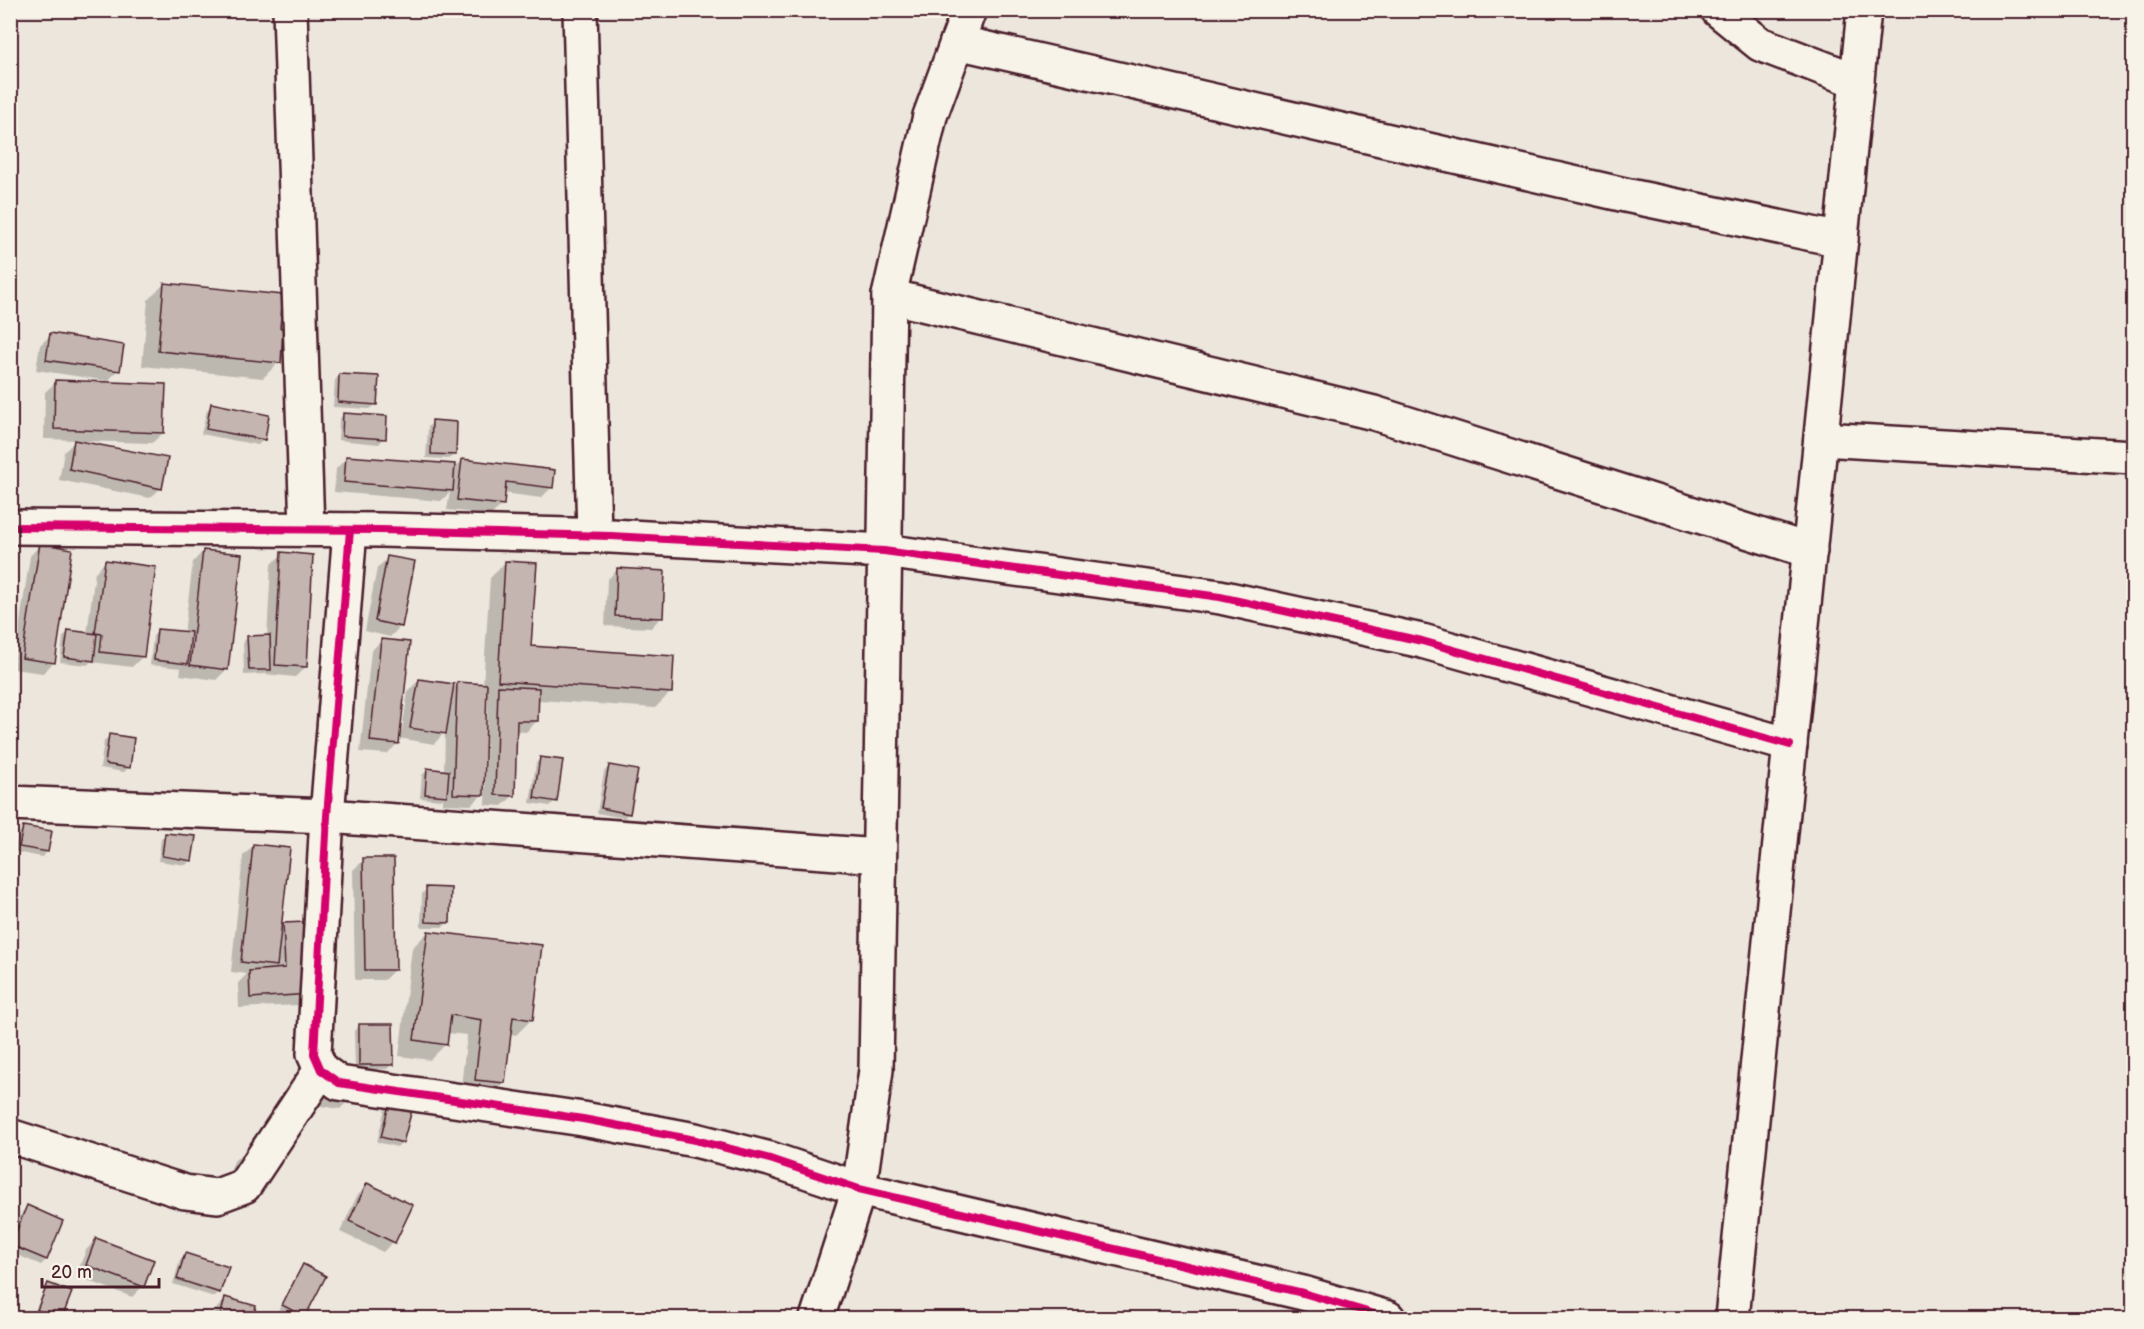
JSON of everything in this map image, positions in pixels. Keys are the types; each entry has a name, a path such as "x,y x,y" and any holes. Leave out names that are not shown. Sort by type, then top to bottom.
{"street":[{"path":"290,10 307,529"},
{"path":"580,10 594,535"},
{"path":"817,1318 859,1189 876,1070 889,296 930,116 969,10"},
{"path":"1718,10 1760,44 1857,81"},
{"path":"1732,1318 1864,10"},
{"path":"957,42 1624,195 1841,240"},
{"path":"889,296 1374,413 1810,551"},
{"path":"1821,439 2133,457"},
{"path":"10,527 307,529 594,535 884,551 1053,573 1242,602 1422,640 1790,745"},
{"path":"350,530 327,816 314,1054 321,1070 339,1083 583,1119 695,1140 770,1159 859,1189 1303,1293 1388,1318"},
{"path":"10,802 327,816 879,856"},
{"path":"10,1136 185,1192 217,1196 244,1186 321,1070"}],"building":[{"path":"164,283 283,295 280,328 283,328 281,363 158,351"},
{"path":"50,333 124,345 120,371 46,360"},
{"path":"339,374 379,376 377,405 338,402"},
{"path":"55,380 166,384 164,433 54,429"},
{"path":"211,403 269,415 265,440 206,429"},
{"path":"343,413 387,416 386,439 342,436"},
{"path":"432,420 457,422 456,455 431,454"},
{"path":"74,440 168,458 162,489 69,469"},
{"path":"346,456 455,464 453,491 344,482"},
{"path":"462,459 555,470 553,488 506,482 504,505 457,500"},
{"path":"40,543 72,549 55,663 22,658"},
{"path":"203,550 242,554 228,670 190,665"},
{"path":"281,552 313,555 307,667 275,665"},
{"path":"387,556 415,561 402,627 375,621"},
{"path":"105,560 156,567 144,657 100,652 102,634 95,633"},
{"path":"505,561 537,563 531,646 674,656 672,693 498,681"},
{"path":"617,568 665,571 663,618 615,616"},
{"path":"157,629 191,632 188,664 154,660"},
{"path":"68,630 97,634 94,661 64,657"},
{"path":"270,635 271,670 249,670 247,636"},
{"path":"381,639 410,642 399,744 370,741"},
{"path":"419,679 454,684 446,734 410,728"},
{"path":"457,682 487,684 484,795 453,794"},
{"path":"498,686 539,688 538,721 517,721 515,796 495,795"},
{"path":"109,734 134,738 130,768 105,764"},
{"path":"540,757 563,760 557,802 534,798"},
{"path":"609,765 638,770 630,814 601,808"},
{"path":"427,768 449,771 447,796 425,794"},
{"path":"23,826 52,831 48,852 19,847"},
{"path":"165,833 196,836 192,861 162,856"},
{"path":"253,844 290,848 277,966 241,962"},
{"path":"363,858 394,858 396,970 365,970"},
{"path":"426,887 451,888 450,923 426,922"},
{"path":"10,901 14,902 12,946 10,946"},
{"path":"306,922 311,994 250,998 249,971 285,968 283,923"},
{"path":"428,931 542,945 533,1020 513,1017 505,1083 475,1080 482,1020 451,1015 447,1045 414,1040"},
{"path":"359,1024 393,1024 394,1065 359,1065"},
{"path":"393,1088 416,1095 403,1143 381,1137"},
{"path":"367,1183 413,1205 395,1243 349,1221"},
{"path":"27,1205 63,1221 47,1260 11,1245"},
{"path":"96,1238 154,1260 144,1287 86,1265"},
{"path":"185,1253 229,1267 220,1293 177,1279"},
{"path":"303,1264 326,1276 305,1317 282,1305"},
{"path":"48,1283 72,1292 62,1318 37,1310"},
{"path":"225,1297 256,1306 253,1318 220,1318"}],"cycle path":[{"path":"10,527 381,530 611,536 884,551 1220,597 1422,641 1790,745"},
{"path":"350,530 327,816 314,1054 321,1070 339,1083 583,1119 695,1140 770,1159 859,1189 1303,1293 1388,1318"}]}
